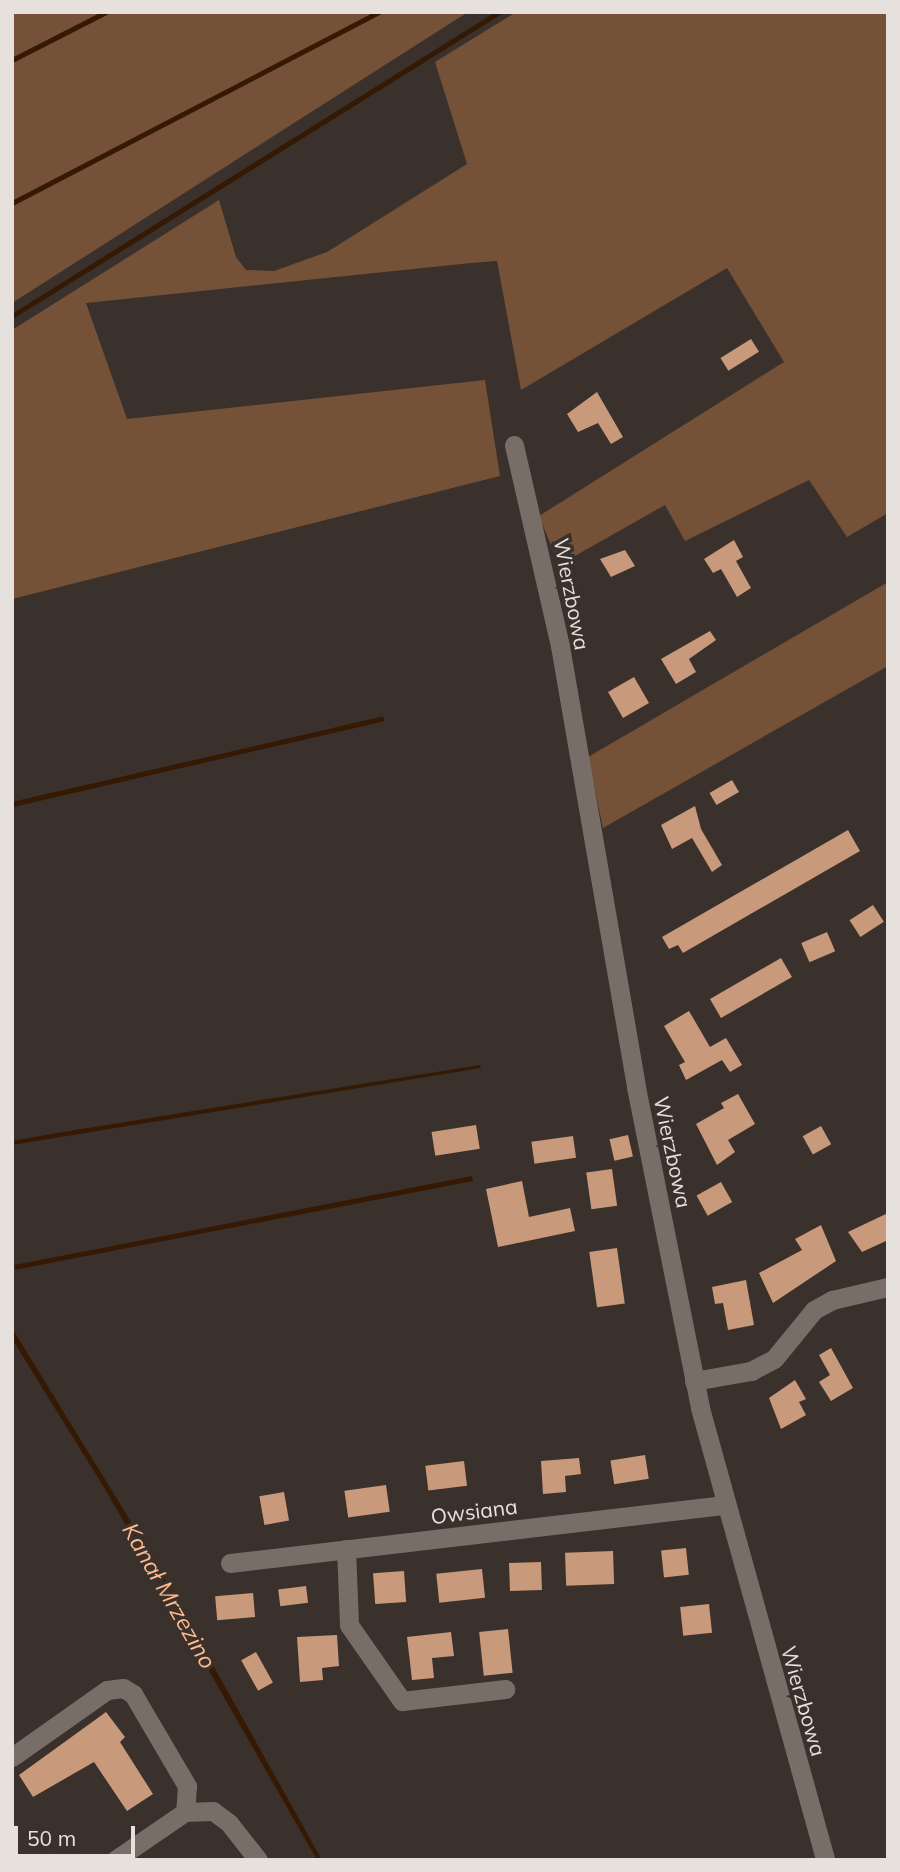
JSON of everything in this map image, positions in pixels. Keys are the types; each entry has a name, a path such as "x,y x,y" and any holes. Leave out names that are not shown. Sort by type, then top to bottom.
{"street":[{"name":"Wierzbowa","path":"514,445 560,646 636,1087 694,1381 723,1505 825,1860"},
{"path":"694,1381 751,1371 774,1359 814,1310 832,1300 888,1287"},
{"name":"Owsiana","path":"230,1563 723,1505"},
{"path":"346,1549 349,1625 402,1701 505,1689"},
{"path":"12,1757 107,1690 122,1688 133,1694 187,1786 184,1812"},
{"path":"116,1860 184,1812 214,1811 229,1822 258,1860"}],"shaded area":[{"path":"12,12 468,12 12,303"},
{"path":"516,12 888,12 888,513 847,537 809,480 685,541 665,505 559,565 539,516 784,362 727,268 521,390 497,261 471,263 86,303 127,419 485,380 500,476 12,599 12,330 219,200 236,257 246,270 274,271 327,252 467,164 435,62"},
{"path":"888,582 888,666 603,828 588,757"}],"water":[{"path":"480,1065 481,1068 12,1145 12,1141 57,1133"},
{"path":"472,1176 473,1181 16,1270 15,1265"},
{"name":"Kanał Mrzezino","path":"12,1328 152,1556 322,1860 317,1860 105,1489 12,1339"}],"building":[{"path":"751,339 759,352 728,371 720,358"},
{"path":"597,392 623,437 611,444 598,423 578,432 567,414"},
{"path":"734,540 743,557 736,561 751,588 737,597 721,569 713,573 704,559"},
{"path":"625,550 635,566 611,577 600,559"},
{"path":"710,631 716,640 689,659 696,672 676,684 661,659"},
{"path":"634,677 649,703 623,718 608,692"},
{"path":"732,780 739,792 716,805 709,793"},
{"path":"695,806 701,829 722,865 712,872 692,838 672,849 661,825"},
{"path":"848,830 860,851 683,953 678,945 669,949 662,937"},
{"path":"873,905 884,922 860,937 850,920"},
{"path":"827,932 835,951 809,962 801,943"},
{"path":"781,958 792,977 721,1018 710,999"},
{"path":"689,1011 710,1047 726,1038 742,1065 730,1072 722,1060 686,1080 679,1065 685,1062 664,1026"},
{"path":"738,1094 755,1124 728,1140 735,1152 717,1165 696,1124 724,1108 721,1103"},
{"path":"476,1125 480,1149 435,1156 432,1132"},
{"path":"821,1126 831,1144 813,1155 803,1136"},
{"path":"628,1135 633,1156 614,1161 609,1139"},
{"path":"573,1136 576,1158 534,1164 531,1142"},
{"path":"612,1169 617,1206 591,1209 586,1173"},
{"path":"522,1181 529,1217 570,1208 575,1231 498,1247 486,1189"},
{"path":"721,1182 732,1202 708,1216 697,1196"},
{"path":"888,1213 888,1240 862,1252 848,1232"},
{"path":"821,1225 836,1261 773,1303 759,1273 802,1250 795,1239"},
{"path":"617,1248 625,1303 597,1307 589,1252"},
{"path":"746,1280 754,1325 728,1330 723,1303 715,1304 712,1287"},
{"path":"831,1348 853,1388 831,1401 819,1382 830,1375 819,1355"},
{"path":"795,1380 806,1399 799,1402 806,1415 781,1429 769,1398"},
{"path":"645,1455 649,1479 614,1484 610,1460"},
{"path":"579,1458 581,1474 565,1476 566,1492 543,1494 541,1461"},
{"path":"464,1461 467,1486 428,1491 425,1466"},
{"path":"386,1485 390,1512 348,1518 344,1491"},
{"path":"284,1492 289,1521 264,1525 259,1496"},
{"path":"686,1548 689,1575 664,1577 661,1551"},
{"path":"613,1551 614,1584 566,1586 565,1553"},
{"path":"541,1562 542,1590 510,1591 509,1563"},
{"path":"482,1569 485,1598 439,1603 436,1574"},
{"path":"404,1571 406,1602 375,1604 373,1573"},
{"path":"306,1586 308,1603 280,1606 278,1589"},
{"path":"253,1593 255,1617 217,1620 215,1596"},
{"path":"709,1604 712,1633 683,1636 680,1607"},
{"path":"508,1629 513,1673 484,1676 479,1632"},
{"path":"451,1632 454,1656 432,1658 434,1678 412,1680 407,1637"},
{"path":"337,1635 339,1666 322,1668 323,1680 300,1682 297,1637"},
{"path":"256,1652 273,1683 258,1691 241,1660"},
{"path":"106,1712 125,1737 120,1742 153,1794 127,1811 94,1762 33,1797 19,1775"}],"waterway":[{"path":"12,60 106,12"},
{"path":"12,203 379,12"},
{"path":"12,316 499,12"},
{"path":"12,804 381,719"}]}
